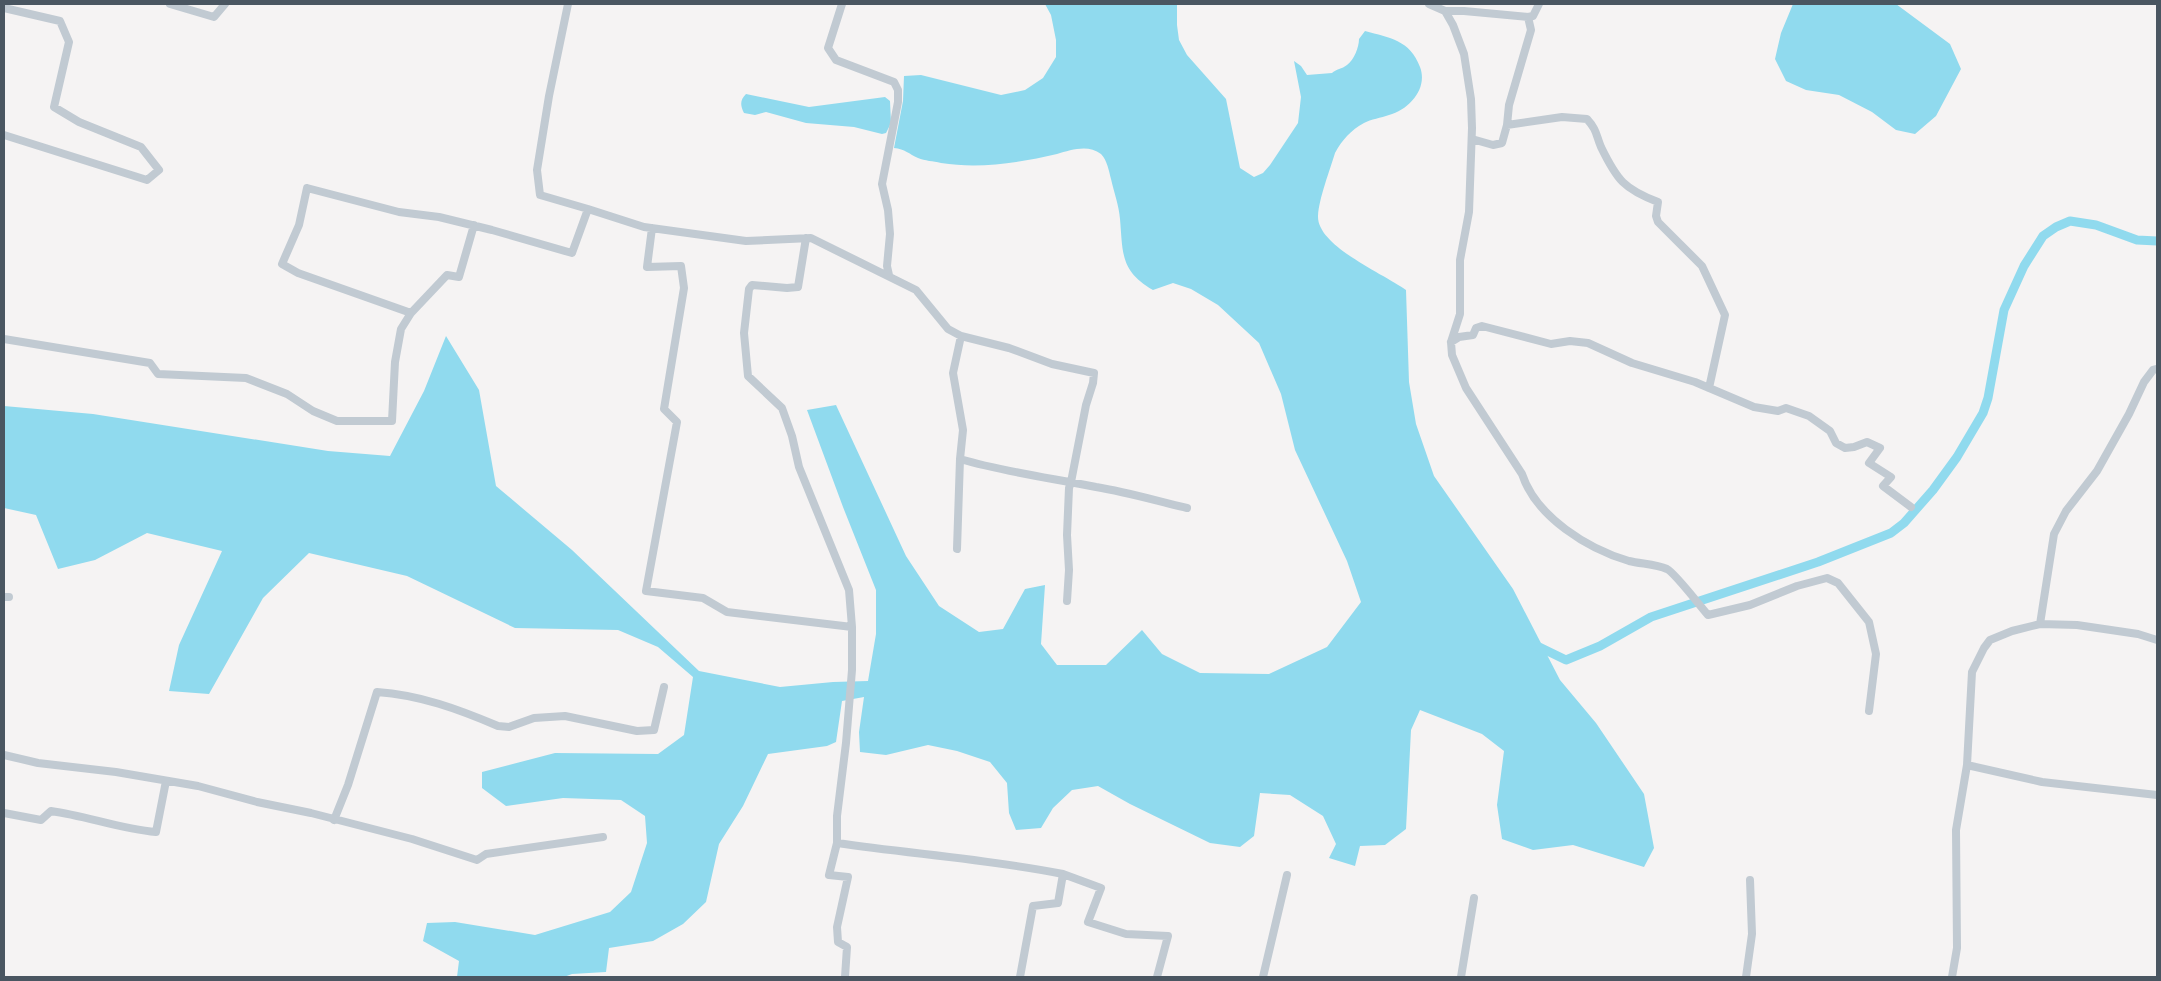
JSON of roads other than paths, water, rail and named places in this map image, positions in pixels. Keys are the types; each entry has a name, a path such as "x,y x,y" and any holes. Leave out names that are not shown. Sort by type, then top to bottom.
{"street":[{"path":"170,4 214,17 225,4"},
{"path":"568,4 549,96 537,170 540,195 652,228 746,241 811,238 916,290 948,329 961,336 1009,348 1052,364 1094,373 1071,482 1067,535 1069,570 1066,601"},
{"path":"842,4 828,48 836,60 894,82 898,90 895,118 882,184 888,210 890,234 887,266 889,275"},
{"path":"1429,4 1445,11 1528,17 1533,16 1539,4"},
{"path":"4,8 60,21 70,42 54,107 79,122 141,147 159,170 147,180 4,135"},
{"path":"1445,11 1453,25 1464,54 1472,98 1468,225 1460,260 1460,314 1451,342 1452,355 1466,388 1522,474 1527,489 1534,499 1566,530 1596,549 1628,560 1667,569 1708,615 1750,605 1797,586 1827,578 1838,582 1869,622 1875,646 1876,654 1868,711"},
{"path":"1472,139 1493,145 1502,143 1507,125 1509,105 1531,30 1528,17"},
{"path":"1507,125 1562,117 1587,120 1596,128 1601,146 1624,185 1637,194 1658,202 1656,216 1658,222 1702,266 1725,315 1709,388"},
{"path":"411,313 298,273 282,264 299,225 307,188 399,212 439,217 474,225 572,253 588,209"},
{"path":"4,339 150,363 158,374 246,378 287,394 313,410 337,421 392,421 395,362 401,329 411,313 446,275 459,277 474,225"},
{"path":"652,228 647,267 681,266 684,288 664,409 677,422 646,591 703,598 727,612 852,627"},
{"path":"806,238 798,287 787,288 752,284 748,289 744,333 748,376 782,408 792,436 799,466 849,590 852,627 852,670 837,816 837,843 829,874 848,877 838,927 838,942 847,947 845,977"},
{"path":"1451,342 1459,337 1473,335 1476,328 1482,326 1551,344 1579,341 1601,348 1638,365 1709,388 1754,407 1778,410 1786,408 1809,416 1830,430 1836,443 1845,448 1867,442 1880,448 1869,463 1891,477 1884,486 1911,506"},
{"path":"957,549 960,459 963,430 953,373 961,336"},
{"path":"2040,624 2054,534 2066,511 2097,471 2129,414 2144,382 2153,370 2157,369"},
{"path":"960,459 984,466 1071,482 1187,508"},
{"path":"1952,977 1957,948 1956,830 1967,765 1972,672 1980,656 1990,640 2012,631 2040,624 2077,626 2138,634 2157,640"},
{"path":"334,820 348,785 377,692 430,700 498,726 509,727 534,718 565,716 637,731 654,730 664,687"},
{"path":"4,755 38,764 116,772 198,786 412,839 477,860 486,854 603,838"},
{"path":"1967,765 2042,782 2157,795"},
{"path":"4,813 41,820 51,811 75,814 112,825 156,832 166,781"},
{"path":"837,843 1027,867 1062,874 1101,888 1088,922 1126,934 1168,936 1157,977"},
{"path":"1020,977 1033,906 1058,903 1062,874"},
{"path":"1263,977 1287,875"},
{"path":"1746,977 1752,934 1750,880"},
{"path":"1461,977 1474,898"}],"water":[{"path":"1045,4 1177,4 1179,40 1187,55 1226,99 1240,168 1254,177 1263,173 1270,165 1298,123 1301,97 1294,61 1301,66 1307,75 1332,73 1350,63 1357,49 1359,39 1365,31 1391,38 1405,46 1416,58 1422,75 1421,83 1419,90 1410,103 1397,112 1370,120 1359,126 1347,136 1335,153 1322,193 1318,216 1321,227 1328,238 1353,258 1406,290 1409,382 1416,424 1434,476 1513,589 1560,680 1596,723 1644,794 1654,848 1644,867 1573,845 1533,850 1502,839 1497,805 1504,751 1482,734 1420,710 1411,730 1406,829 1385,845 1360,846 1355,866 1329,858 1336,844 1323,816 1290,795 1260,793 1254,836 1240,847 1210,843 1130,804 1098,786 1072,790 1053,808 1041,828 1016,830 1009,813 1007,783 990,762 957,751 928,745 886,755 860,752 859,732 864,697 842,701 836,742 827,746 768,754 743,806 719,844 706,902 683,924 653,941 609,948 606,972 572,974 564,977 457,977 459,961 423,941 427,923 455,922 535,935 610,912 631,892 647,843 645,816 621,800 563,798 506,806 482,788 482,772 555,753 658,754 684,735 693,677 658,647 618,630 515,628 407,576 309,553 263,598 209,694 169,691 179,645 222,551 147,533 95,560 58,569 36,515 4,508 4,406 93,414 328,451 390,456 424,391 446,336 479,390 496,486 572,550 699,671 780,687 868,681 876,634 876,590 807,410 836,405 906,556 939,606 979,632 1003,629 1025,589 1045,585 1041,644 1057,665 1106,665 1142,630 1162,654 1200,673 1269,674 1327,647 1361,602 1347,561 1295,450 1281,394 1259,343 1218,305 1191,289 1173,283 1153,290 1134,276 1125,260 1118,204 1108,166 1101,154 1091,149 1079,149 1014,162 955,165 923,160 894,148 903,101 904,76 921,75 1001,95 1025,90 1043,78 1056,57 1056,40 1051,15"},
{"path":"1793,4 1896,4 1950,44 1961,69 1936,116 1915,134 1896,130 1872,112 1839,95 1806,90 1786,81 1775,59 1781,33"},
{"path":"746,94 809,107 885,97 890,101 891,123 886,133 882,134 854,127 806,123 766,112 755,115 744,113 741,103"}],"waterway":[{"path":"1533,644 1566,660 1600,646 1651,617 1818,562 1891,533 1904,523 1933,490 1957,457 1983,413 1988,398 2004,310 2024,266 2043,236 2056,227 2070,221 2096,225 2137,240 2157,241"}]}
